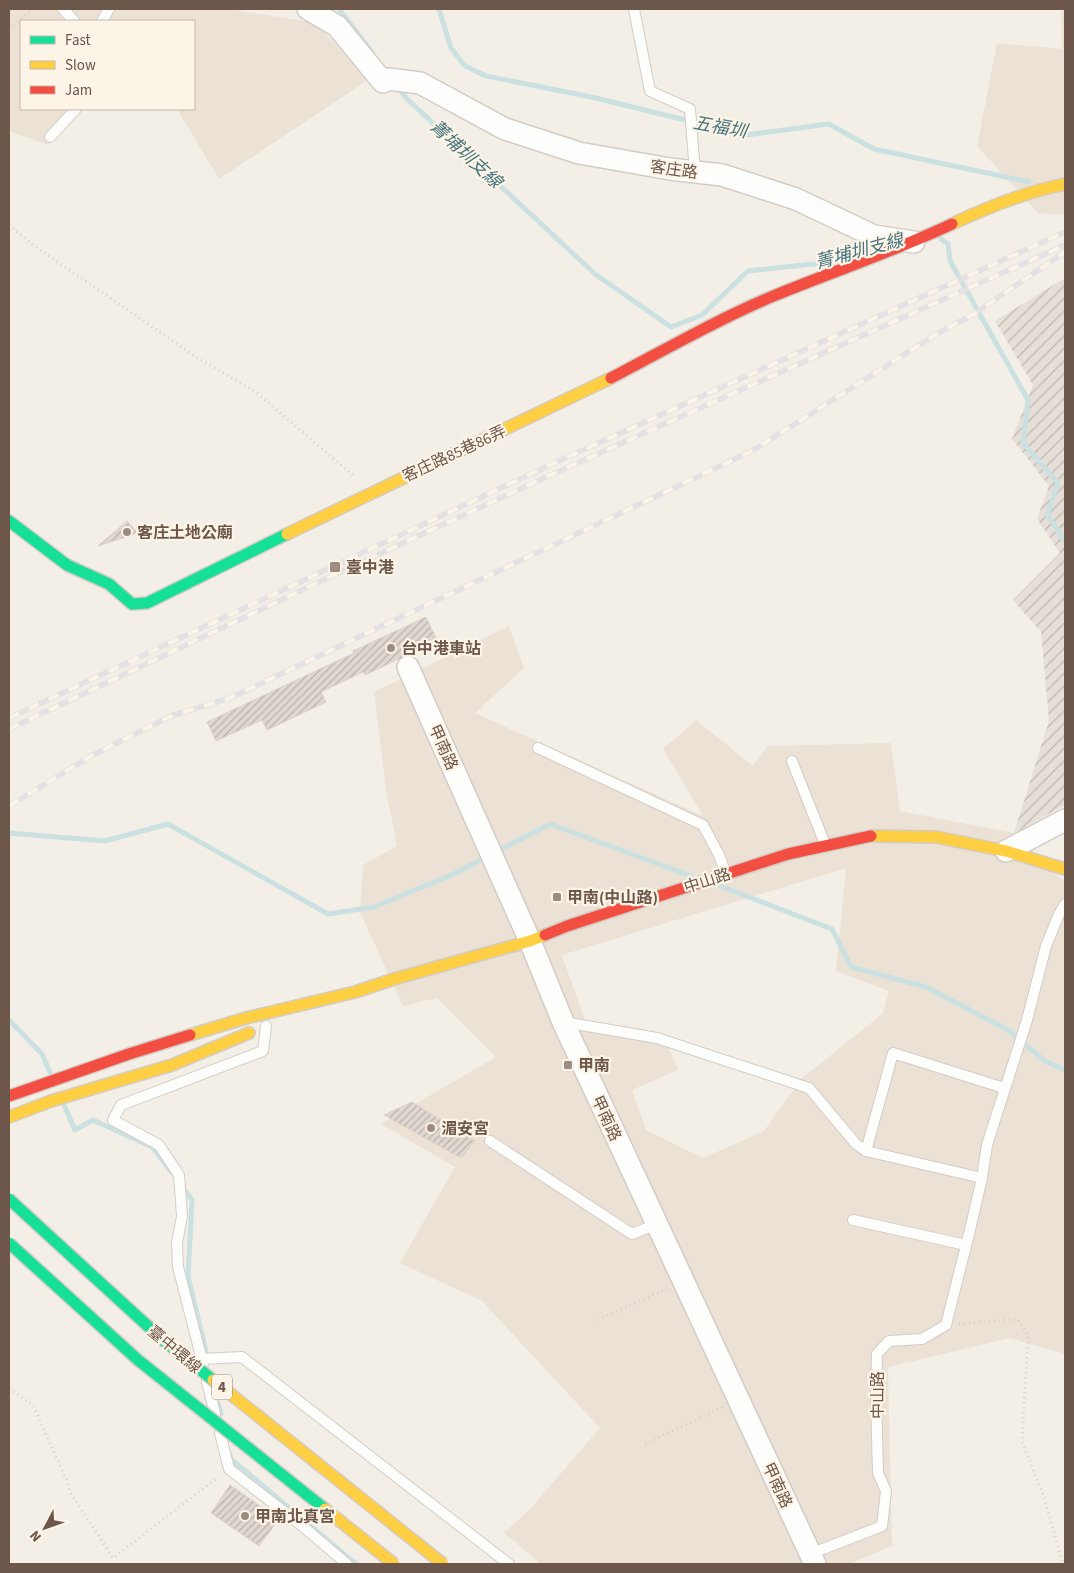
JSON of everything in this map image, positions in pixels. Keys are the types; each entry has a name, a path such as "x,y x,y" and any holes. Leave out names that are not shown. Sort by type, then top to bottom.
{"main road":[{"path":"914,242 990,206 1065,184"},
{"name":"客庄路85巷86弄","path":"9,521 67,565 109,584 132,604 147,603 372,492 583,392 770,296 914,242"},
{"name":"中山路","path":"355,992 394,979 530,941 567,926 788,854 868,836 936,837 1006,851 1065,869"},
{"path":"9,1117 51,1101 172,1065 355,992"},
{"path":"9,1096 129,1054 246,1018 355,992"},
{"name":"臺中環線","path":"9,1199 163,1340 443,1564"},
{"name":"臺中環線","path":"9,1243 138,1360 394,1564"}],"street":[{"name":"客庄路","path":"308,9 337,26 383,82 388,79 420,83 505,129 579,153 652,166 722,175 796,199 874,236 914,242"},
{"name":"甲南路","path":"408,667 530,941 563,1022 813,1559"},
{"path":"1006,851 1065,820"}],"lane":[{"path":"63,9 73,20"},
{"path":"103,20 109,9"},
{"path":"634,9 650,91 690,109 695,172"},
{"path":"50,137 75,110"},
{"path":"538,748 703,825 719,855 726,874"},
{"path":"792,761 825,845"},
{"path":"946,1325 982,1178 987,1145 1027,1020 1046,946 1065,904"},
{"path":"563,1022 657,1038 809,1088 856,1144 866,1151 982,1178"},
{"path":"266,1026 263,1051 121,1105 113,1120 160,1145 179,1175 182,1216 177,1243 178,1267 229,1469 301,1525 347,1564"},
{"path":"866,1151 893,1053 1004,1088"},
{"path":"490,1141 632,1234 658,1224"},
{"path":"854,1220 966,1245"},
{"name":"中山路","path":"813,1559 882,1526 886,1491 878,1473 877,1354 889,1341 922,1339 946,1325"},
{"path":"202,1359 242,1357 509,1564"}],"path":[{"path":"9,28 34,9"},
{"path":"9,224 33,245 196,357 256,392 372,492"},
{"path":"598,1320 684,1280"},
{"path":"946,1325 1017,1319 1028,1335 1022,1442 1042,1491 1063,1564"},
{"path":"9,1389 33,1405 70,1492 113,1558 229,1469"},
{"path":"645,1444 739,1399"}],"shaded area":[{"path":"9,9 229,9 316,23 368,80 219,179 178,110 195,110 195,20 20,20 20,110 83,110 48,145 9,131"},
{"path":"1061,9 1065,9 1065,215 1038,213 977,146 997,43 1062,49"},
{"path":"1065,278 1065,805 1014,833 1049,721 1041,632 1013,600 1060,553 1037,519 1049,486 1012,439 1033,385 995,321"},
{"path":"509,626 524,668 475,713 703,816 663,749 696,720 753,766 767,746 891,743 900,811 1014,833 1065,882 1065,1354 1010,1338 888,1367 892,1546 849,1564 541,1564 504,1533 533,1506 600,1428 482,1301 400,1263 455,1167 381,1124 496,1057 437,998 403,1006 360,912 363,865 397,846 386,790 374,692","holes":["846,868 836,971 889,991 883,1013 802,1078 764,1131 703,1158 646,1130 632,1090 678,1070 665,1038 586,1024 562,955"]}],"building":[{"name":"客庄土地公廟","path":"127,521 138,533 98,546"},
{"path":"426,617 436,638 426,642 428,645 365,675 363,672 321,692 326,702 267,730 262,720 216,741 207,722"},
{"name":"湄安宮","path":"412,1102 475,1141 461,1158 384,1115"},
{"name":"甲南北真宮","path":"230,1485 279,1519 259,1546 211,1513"}],"waterway":[{"name":"菁埔圳支線","path":"339,9 372,52"},
{"name":"五福圳","path":"439,9 451,48 465,66 486,76 596,98 746,135 829,124 874,149 1029,182"},
{"name":"菁埔圳支線","path":"398,87 407,99 595,274 671,327 702,315 748,271 823,263"},
{"name":"菁埔圳支線","path":"941,239 948,244 950,261 1028,400 1023,443 1058,483 1047,515 1065,541"},
{"path":"9,833 105,841 168,824 328,914 374,907 456,873 488,856"},
{"path":"496,852 550,824 691,876"},
{"path":"720,886 832,929 851,967 926,987 1008,1030 1045,1061 1065,1070"},
{"path":"9,1020 42,1054 50,1072"},
{"path":"64,1105 75,1130 93,1120 152,1147 173,1174"},
{"path":"181,1185 192,1200 188,1276 208,1360"},
{"path":"216,1395 221,1414"},
{"path":"230,1454 231,1459 356,1564"}],"railway":[{"path":"9,718 550,465 1065,232"},
{"path":"9,729 338,573 555,473 1065,245"},
{"path":"9,806 91,756 171,716 230,698 752,451 940,332 974,314 1065,252"}],"traffic: fast":[{"path":"9,521 67,565 109,584 132,604 147,603 287,534"},
{"path":"9,1199 163,1340 213,1380"},
{"path":"9,1243 138,1360 325,1509"}],"traffic: slow":[{"path":"952,224 1007,201 1065,184"},
{"path":"287,534 611,378"},
{"path":"871,836 936,837 1006,851 1065,869"},
{"path":"190,1035 246,1018 355,992 545,935"},
{"path":"9,1117 51,1101 172,1065 249,1033"},
{"path":"213,1380 443,1564"},
{"path":"325,1509 394,1564"}],"traffic: jam":[{"path":"611,378 750,306 907,244 952,224"},
{"path":"545,935 567,926 788,854 871,836"},
{"path":"9,1096 190,1035"}],"place":[{"name":"客庄土地公廟","path":"127,532"},
{"name":"臺中港","path":"335,567"},
{"name":"台中港車站","path":"391,648"},
{"name":"甲南(中山路)","path":"557,897"},
{"name":"甲南","path":"568,1065"},
{"name":"湄安宮","path":"431,1128"},
{"name":"甲南北真宮","path":"245,1516"}]}
